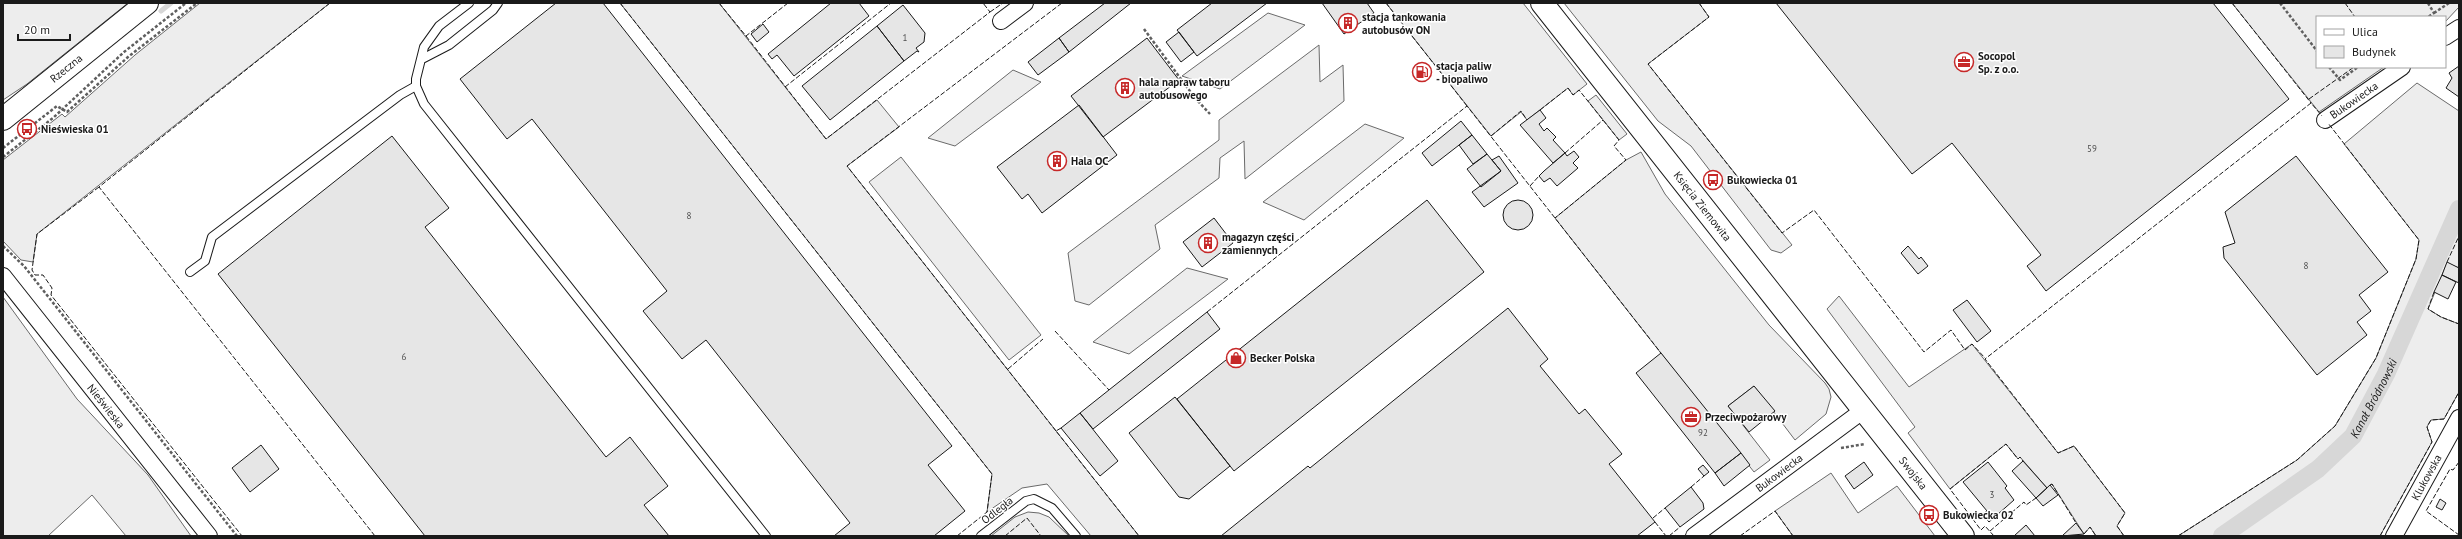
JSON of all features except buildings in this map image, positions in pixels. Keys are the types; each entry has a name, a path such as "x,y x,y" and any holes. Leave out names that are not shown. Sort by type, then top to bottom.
{"street":[{"name":"Rzeczna","path":"3,119 148,3"},
{"path":"1001,21 1025,3"},
{"name":"Księcia Ziemowita","path":"1542,3 1864,409"},
{"path":"2446,36 2459,28"},
{"name":"Bukowiecka","path":"2325,120 2401,68"},
{"name":"Nieświeska","path":"3,276 209,536"},
{"name":"Bukowiecka","path":"1694,536 1864,409"},
{"name":"Swojska","path":"1864,409 1963,536"},
{"name":"Klukowska","path":"2394,536 2459,418"}],"lane":[{"path":"469,3 439,26 424,47 422,59 417,72 416,86 424,104 766,536"},
{"path":"422,59 448,45 493,10 498,3"},
{"path":"190,272 205,261 212,238 400,95 416,86"},
{"name":"Odległa","path":"981,536 1026,501 1034,499 1040,500 1052,508 1076,536"}],"path":[{"path":"3,156 62,109 124,52 186,3"},
{"path":"3,148 57,106 67,112 128,58 196,3"},
{"path":"2280,3 2316,50"},
{"path":"2428,3 2434,13"},
{"path":"2430,16 2449,3"},
{"path":"1144,30 1195,98 1210,114"},
{"path":"2330,68 2340,80 2357,68"},
{"path":"3,246 24,266 237,536"}],"shaded area":[{"path":"3,3 128,3 27,84 3,100"},
{"path":"200,3 330,3 37,234 33,262 21,260 3,241 3,160 62,114 65,117 135,55"},
{"path":"620,3 719,3 826,139 877,100 899,127 847,166 1139,536 1091,536 1047,484 1022,488 987,512 992,474"},
{"path":"1386,3 1523,3 1587,84 1573,95 1568,88 1527,120 1521,112 1491,136"},
{"path":"1564,3 1699,3 1709,17 1648,64 1792,245 1781,253 1771,250 1691,146 1658,121"},
{"path":"2232,3 2459,3 2459,7 2446,21 2446,16 2316,16 2316,68 2383,68 2319,112"},
{"path":"1268,13 1305,25 1220,89 1182,76"},
{"path":"1319,45 1320,82 1343,65 1344,101 1245,179 1244,141 1220,158 1219,178 1155,225 1160,249 1089,305 1075,301 1068,253 1219,140 1219,120"},
{"path":"1013,70 1041,82 955,146 928,138"},
{"path":"2417,83 2459,111 2459,268 2447,263 2428,309 2441,317 2459,324 2459,392 2444,419 2431,420 2429,423 2427,427 2432,442 2380,536 2178,536 2297,460 2335,426 2376,358 2416,259 2419,240 2344,144"},
{"path":"1596,95 1627,134 1619,140 1588,101"},
{"path":"1365,124 1404,138 1304,220 1263,202"},
{"path":"1641,152 1665,194 1769,325 1829,389 1831,397 1826,414 1795,440 1754,386 1728,406 1770,460 1754,472 1555,218 1626,160"},
{"path":"901,157 1041,335 1009,360 869,182"},
{"path":"1187,268 1228,279 1129,354 1093,342"},
{"path":"1839,296 1909,387 1972,344 2058,453 2074,446 2125,513 2117,526 2124,536 2096,536 2090,527 2084,534 2052,484 2047,488 2020,457 2018,459 2006,444 1950,489 1908,433 1915,427 1827,309"},
{"path":"3,297 77,399 148,475 191,536 126,536 92,495 48,536 3,536"},
{"path":"1831,473 1858,513 1897,486 1935,536 1793,536 1775,511"},
{"path":"1028,512 1039,513 1049,517 1069,536 991,536 1015,517"}],"waterway":[{"path":"161,11 171,3"},
{"name":"Kanał Bródnowski","path":"2222,536 2318,469 2353,436 2386,374 2459,209"}],"fence":[{"path":"330,3 99,187 375,536"},
{"path":"620,3 992,474 987,512 957,536"},
{"path":"719,3 746,36 788,3"},
{"path":"785,87 891,3"},
{"path":"746,36 826,139 990,12 983,3"},
{"path":"990,12 1003,3"},
{"path":"1056,431 847,166 1062,3"},
{"path":"1386,3 1467,106"},
{"path":"1699,3 1709,17 1648,64 1782,233 1814,210 1924,352 1951,330 1965,350 1972,344 1985,358"},
{"path":"2232,3 2311,103"},
{"path":"2345,3 2354,16"},
{"path":"2309,99 2353,68"},
{"path":"1540,110 1568,88 1573,95 1579,90 1619,140 1614,146 1626,160 1555,218"},
{"path":"2124,536 2117,526 2125,513 2074,446 2058,453 1985,359 2311,103 2322,116"},
{"path":"1207,312 1467,106 1661,353"},
{"path":"1491,136 1521,111 1527,120"},
{"path":"1565,153 1603,120"},
{"path":"2178,536 2297,460 2335,426 2376,358 2416,259 2419,240 2328,123"},
{"path":"1530,186 1539,176"},
{"path":"99,187 37,234 32,270 35,275 43,275 52,288 51,295 242,536"},
{"path":"2447,262 2459,236"},
{"path":"2434,292 2428,309 2441,317 2459,324"},
{"path":"1055,331 1109,390"},
{"path":"1008,369 1043,339"},
{"path":"2380,536 2432,442 2427,427 2431,420 2444,419 2459,392"},
{"path":"1061,428 1056,431 1139,536"},
{"path":"1994,536 1985,526 1981,530 1950,489 2006,444 2018,459 2020,457 2023,461"},
{"path":"2459,462 2453,470 2450,469 2426,511 2459,535"},
{"path":"1691,487 1704,476"},
{"path":"2050,485 2052,484 2076,523"},
{"path":"1990,531 2024,502 2026,505 2036,498"},
{"path":"1653,518 1665,508"},
{"path":"1740,536 1775,511 1793,536"},
{"path":"1005,536 1027,518 1041,536"},
{"path":"1655,522 1666,536"},
{"path":"1669,536 1680,527"},
{"path":"2084,534 2090,527 2096,536"}],"place":[{"name":"stacja tankowania autobusów ON","path":"1348,23"},
{"name":"Socopol Sp. z o.o.","path":"1964,62"},
{"name":"stacja paliw - biopaliwo","path":"1422,72"},
{"name":"hala napraw taboru autobusowego","path":"1125,88"},
{"name":"Nieświeska 01","path":"27,129"},
{"name":"Hala OC","path":"1057,161"},
{"name":"Bukowiecka 01","path":"1713,180"},
{"name":"magazyn części zamiennych","path":"1208,243"},
{"name":"Becker Polska","path":"1236,358"},
{"name":"Przeciwpożarowy","path":"1691,417"},
{"name":"Bukowiecka 02","path":"1929,515"}]}
